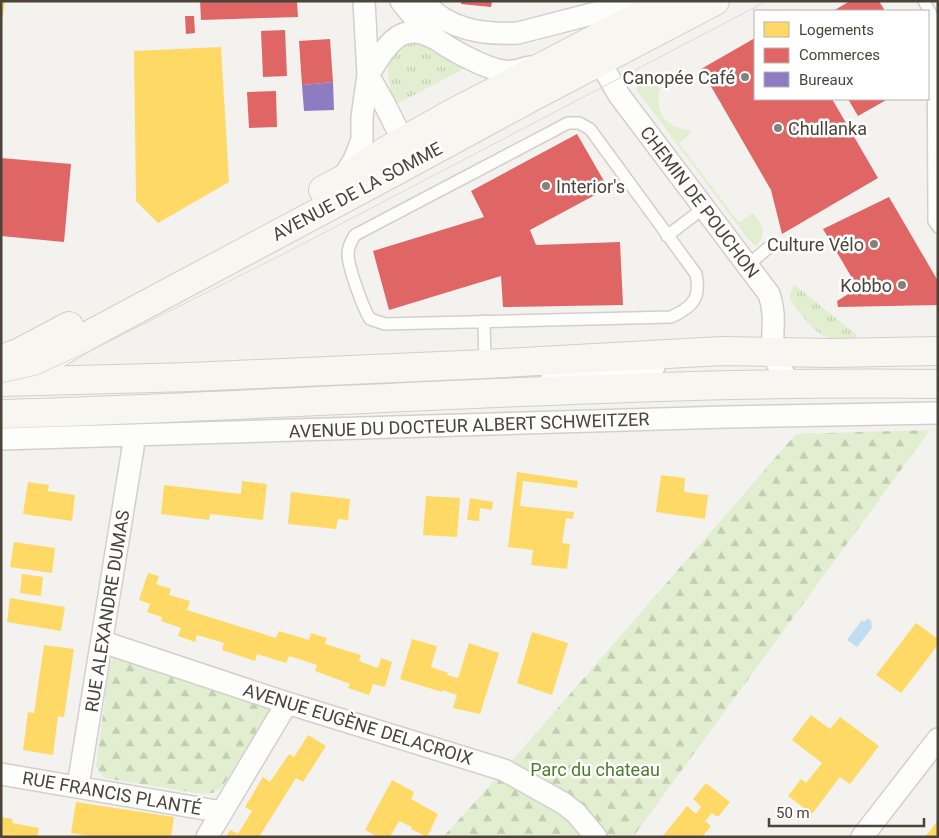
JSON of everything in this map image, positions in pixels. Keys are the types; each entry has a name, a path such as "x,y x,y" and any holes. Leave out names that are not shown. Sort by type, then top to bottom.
{"main road":[{"name":"AVENUE DE LA SOMME","path":"2,377 24,350 342,180 403,141 449,115 668,1"},
{"name":"AVENUE DE LA SOMME","path":"2,377 32,369 90,334 715,1"},
{"path":"2,377 190,377 722,351 831,353 938,351"},
{"path":"1,414 489,393 792,383 938,384"}],"street":[{"path":"342,180 354,160 362,140 362,117 368,75 364,1"},
{"path":"401,1 413,17 436,39"},
{"path":"423,1 448,22 468,30 498,34 518,33 642,1"},
{"path":"368,75 392,41 404,34 419,32 436,39 478,63 503,71 514,72 559,58 590,58 600,62"},
{"name":"CHEMIN DE POUCHON","path":"600,62 619,94 769,294 773,304 772,352"},
{"path":"368,75 403,141 414,146 436,149"},
{"path":"489,393 579,376 647,367 740,362 772,352 782,374 792,383"},
{"name":"AVENUE DU DOCTEUR ALBERT SCHWEITZER","path":"1,439 716,417 938,413"},
{"name":"RUE ALEXANDRE DUMAS","path":"78,786 103,642 133,448 133,435"},
{"name":"AVENUE EUGÈNE DELACROIX","path":"103,642 287,703 504,770 563,803 576,813 596,837"},
{"path":"207,837 287,703"},
{"path":"862,837 938,739"},
{"name":"RUE FRANCIS PLANTÉ","path":"1,774 222,812"}],"lane":[{"path":"929,10 933,18 934,221 938,227"},
{"path":"568,123 579,123 590,129 667,236 696,274 698,286 695,300 685,310 671,317 385,324 370,320 363,308 348,255 350,245 355,236 568,123"},
{"path":"667,236 705,207"},
{"path":"748,265 774,244"},
{"path":"484,321 485,364"}],"green space":[{"path":"414,42 425,42 467,67 395,105 389,76 391,59 403,46"},
{"path":"648,71 647,82 660,86 659,103 662,116 672,125 689,130 691,133 679,143 739,223 753,213 762,225 762,237 756,246 748,239 636,89 641,73"},
{"path":"795,285 857,335 847,340 837,340 820,334 806,321 789,298"},
{"name":"Parc du chateau","path":"930,430 633,837 443,837 504,770 796,434"},
{"path":"117,655 267,705 268,714 222,787 213,793 202,794 104,778 96,767 110,662"}],"water":[{"path":"867,619 871,620 872,628 857,647 847,640 862,620 864,622"}],"building: Logements":[{"path":"1,1 5,1 2,23 1,23"},
{"path":"221,47 229,182 158,223 136,201 134,51"},
{"path":"517,472 578,481 577,488 523,481 520,506 574,512 573,519 566,518 562,543 570,544 567,569 531,565 533,550 508,547"},
{"path":"661,475 685,478 684,492 708,495 705,519 656,512"},
{"path":"242,481 267,484 263,520 210,514 209,520 161,514 164,485 241,494"},
{"path":"28,482 49,485 48,491 75,495 72,521 23,514"},
{"path":"291,492 350,499 348,520 338,519 336,529 288,524"},
{"path":"426,496 460,498 457,537 423,535"},
{"path":"470,498 493,502 492,510 480,508 479,521 467,520"},
{"path":"14,542 55,548 52,573 10,567"},
{"path":"148,573 159,576 156,584 171,589 169,595 190,601 187,610 276,638 279,631 309,640 311,633 327,638 325,644 361,655 359,661 378,668 381,658 392,662 385,687 373,684 369,695 348,688 350,684 315,671 317,665 302,660 289,656 286,663 257,654 255,661 222,650 224,643 197,635 195,642 178,636 181,628 161,621 162,617 147,612 150,604 139,600"},
{"path":"22,574 43,577 41,596 20,593"},
{"path":"10,598 65,607 61,631 7,622"},
{"path":"916,623 938,639 938,645 901,693 876,675"},
{"path":"532,632 568,643 552,695 517,683"},
{"path":"412,639 437,646 431,667 458,678 469,643 499,653 480,714 453,708 457,695 400,679"},
{"path":"44,645 74,649 64,717 58,716 53,755 23,750 28,712 34,713"},
{"path":"811,715 830,729 840,717 879,746 850,784 840,777 812,814 788,796 801,779 806,783 822,763 792,740"},
{"path":"308,735 326,746 303,782 296,778 259,837 226,837 230,830 238,834 252,811 245,807 263,777 270,782 289,754 294,757"},
{"path":"392,780 414,792 411,799 438,814 427,837 399,821 390,837 378,837 365,830"},
{"path":"706,783 730,802 718,817 712,813 705,821 711,826 702,837 662,837 687,806 696,814 701,807 693,799"},
{"path":"76,802 174,817 171,837 95,837 71,833"},
{"path":"1,817 13,819 12,823 39,828 37,837 1,837"},
{"path":"938,820 938,837 925,837"}],"building: Commerces":[{"path":"200,1 297,1 298,17 201,20"},
{"path":"461,1 492,1 491,7 461,4"},
{"path":"850,1 879,1 884,10 835,10"},
{"path":"185,16 194,16 195,33 186,34"},
{"path":"285,30 287,76 263,77 261,31"},
{"path":"330,39 333,82 302,85 299,41"},
{"path":"754,39 754,100 833,100 878,178 782,234 771,190 701,69"},
{"path":"276,91 277,127 249,128 247,92"},
{"path":"849,100 886,100 858,116"},
{"path":"577,134 608,188 530,230 536,245 620,242 623,305 503,307 501,276 389,310 373,251 484,217 471,191"},
{"path":"1,158 71,164 64,242 1,236"},
{"name":"Culture Vélo","path":"889,197 938,281 938,305 838,307 837,301 858,288 823,229"}],"building: Bureaux":[{"path":"333,82 334,110 304,111 302,85"}],"tram line":[{"path":"1,383 37,375 92,350 293,249 767,1"}],"place":[{"name":"Canopée Café","path":"745,77"},
{"name":"Chullanka","path":"778,128"},
{"name":"Interior's","path":"546,186"},
{"name":"Culture Vélo","path":"874,244"},
{"name":"Kobbo","path":"902,285"}]}
